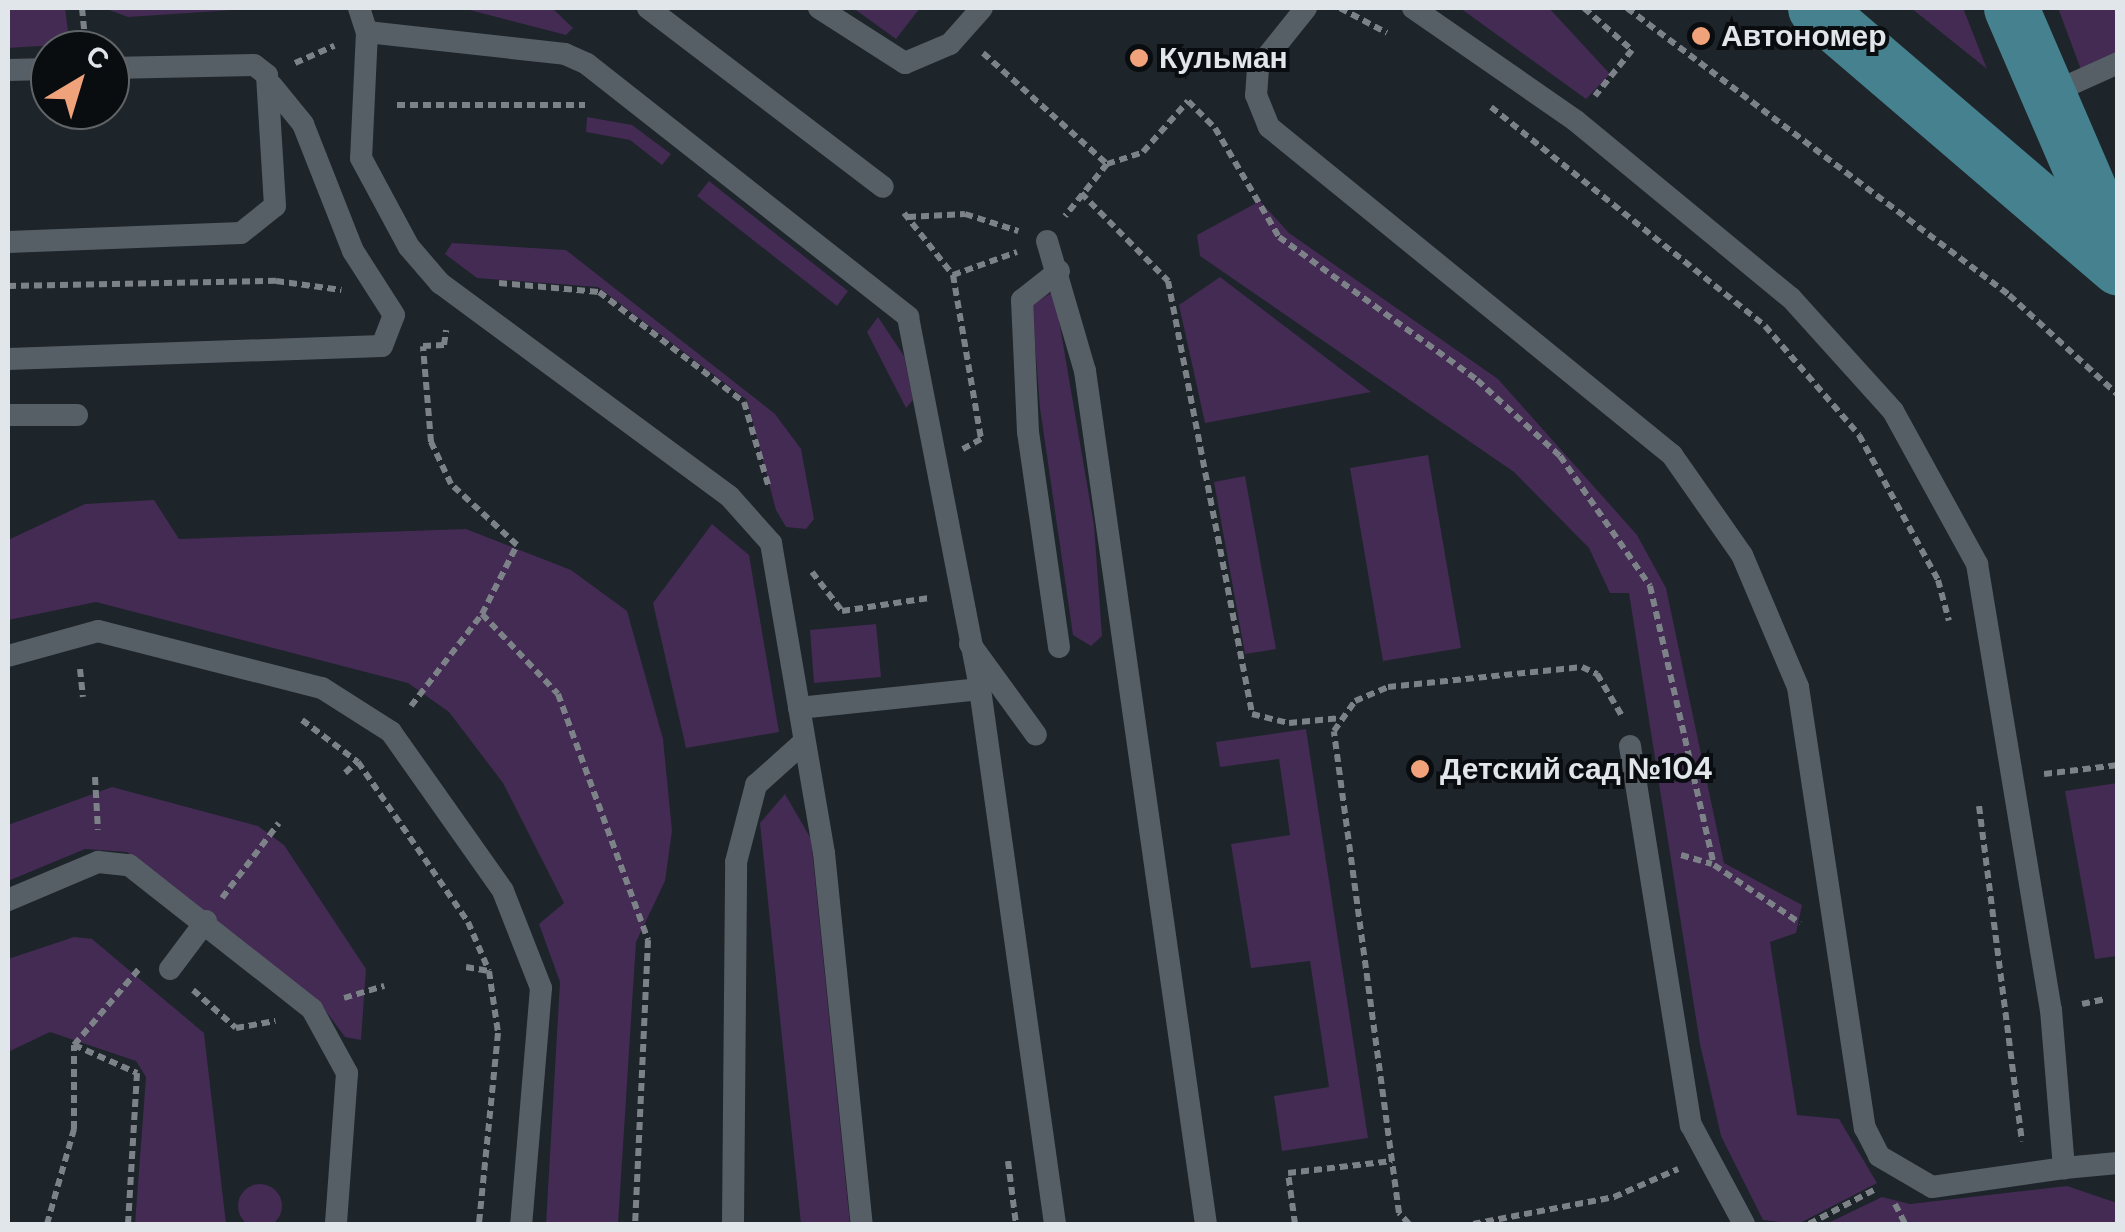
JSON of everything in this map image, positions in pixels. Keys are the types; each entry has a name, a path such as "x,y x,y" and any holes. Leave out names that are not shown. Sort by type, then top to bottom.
{"main road":[{"path":"1815,8 2118,268"},
{"path":"2011,8 2042,94 2118,256"},
{"path":"1971,140 2042,94"}],"lane":[{"path":"359,8 367,32 361,105 362,158 373,186 440,283 748,512 772,543 824,853 862,1224"},
{"path":"648,8 883,187"},
{"path":"819,8 905,62 961,34 982,8"},
{"path":"1306,8 1258,68 1256,95 1269,127 1672,455 1742,555 1798,688 1865,1128 1902,1176 1932,1187 2025,1160 2064,1168 2118,1163"},
{"path":"1413,8 1576,121 1791,298 1894,411 1977,564 2016,778 2064,1168"},
{"path":"367,32 565,54 586,64 893,299 917,341 980,689 1055,1224"},
{"path":"2042,94 2118,64"},
{"path":"8,360 382,346 394,315 353,251 304,124 270,80 254,65 130,68"},
{"path":"8,242 256,228 275,206 270,80"},
{"path":"1048,241 1084,371 1206,1224"},
{"path":"1059,271 1022,300 1028,432 1059,646"},
{"path":"8,415 77,415"},
{"path":"8,656 98,631 322,688 391,732 503,890 541,988 521,1224"},
{"path":"970,644 1036,735"},
{"path":"799,708 980,689"},
{"path":"733,1224 736,862 756,785 804,742"},
{"path":"1630,746 1702,1158 1744,1224"},
{"path":"8,900 112,860 206,921 312,1009 338,1045 347,1072 336,1224"},
{"path":"170,969 206,921"}],"path":[{"path":"1340,8 1403,42"},
{"path":"1576,121 1632,50 1584,8"},
{"path":"1627,8 2009,295 2118,395"},
{"path":"270,80 367,32"},
{"path":"961,34 1107,164"},
{"path":"1479,98 1764,326 1859,435 1938,580 1952,632"},
{"path":"952,275 1048,241 1107,164 1143,152 1188,101 1215,128 1279,236 1477,380 1560,456 1650,586 1714,865 1798,919 1816,954 1841,967"},
{"path":"361,105 606,109"},
{"path":"883,187 952,275 977,420"},
{"path":"1082,193 1168,281 1252,714 1290,723 1341,718"},
{"path":"908,218 965,214 1048,241"},
{"path":"8,286 276,281 330,288"},
{"path":"440,283 600,292 744,402 771,499"},
{"path":"391,732 482,614 516,545 451,484 431,442 423,346 444,345"},
{"path":"801,559 842,611 938,596 945,588"},
{"path":"482,614 558,694 648,940 635,1224"},
{"path":"80,667 83,697"},
{"path":"61,671 96,667"},
{"path":"1408,1224 1392,1162 1334,732 1355,701 1388,688 1582,668 1610,690 1630,746"},
{"path":"295,715 358,762 468,922 488,971 498,1033 479,1224"},
{"path":"2016,778 2118,765"},
{"path":"95,777 97,806"},
{"path":"1978,801 2025,1160"},
{"path":"224,896 279,823"},
{"path":"46,1224 74,1130 74,1045 150,956 236,1028"},
{"path":"466,967 488,971"},
{"path":"358,994 384,986"},
{"path":"74,1045 137,1073 128,1224"},
{"path":"2004,1150 2025,1160"},
{"path":"1473,1224 1614,1197 1702,1158"},
{"path":"1295,1224 1288,1173 1392,1162"},
{"path":"1809,1224 1902,1176"},
{"path":"1894,1207 1905,1224"}],"shaded area":[{"path":"8,8 65,8 68,30 30,30 30,47 8,48"},
{"path":"104,8 265,8 128,17"},
{"path":"462,8 552,8 573,28 566,35"},
{"path":"853,8 920,8 896,39"},
{"path":"1460,8 1549,8 1610,74 1586,99"},
{"path":"1911,8 1963,8 1987,69"},
{"path":"2058,8 2117,8 2117,63 2083,75"},
{"path":"587,117 632,125 671,154 662,165 630,140 586,132"},
{"path":"709,181 848,291 837,306 697,196"},
{"path":"1260,201 1289,233 1498,379 1637,535 1666,588 1724,863 1802,905 1796,933 1770,942 1797,1115 1839,1119 1877,1183 1798,1224 1763,1220 1721,1136 1700,1044 1629,593 1610,593 1589,548 1514,472 1200,256 1197,235"},
{"path":"452,243 566,250 775,414 801,449 814,519 806,529 786,527 776,510 747,400 598,287 477,278 445,254"},
{"path":"1220,277 1371,392 1205,423 1179,305"},
{"path":"1054,291 1094,525 1102,636 1091,646 1073,635 1040,408 1032,305"},
{"path":"878,317 904,356 913,400 906,408 867,332"},
{"path":"1428,455 1461,648 1383,661 1350,468"},
{"path":"1245,476 1276,649 1245,654 1214,482"},
{"path":"154,500 179,539 466,529 571,570 627,611 663,739 672,831 665,881 636,942 618,1224 546,1224 560,982 539,924 564,903 503,783 449,712 408,683 96,602 8,620 8,540 85,504"},
{"path":"712,524 749,555 779,732 686,748 653,603"},
{"path":"876,624 881,677 814,683 810,630"},
{"path":"1306,729 1368,1138 1282,1151 1274,1096 1329,1087 1310,961 1251,968 1231,844 1290,835 1279,759 1220,767 1216,742"},
{"path":"2117,783 2117,956 2095,959 2065,791"},
{"path":"112,787 258,826 284,845 366,969 361,1040 345,1037 319,1002 127,852 85,849 8,881 8,825"},
{"path":"785,794 811,839 850,1224 801,1224 760,823"},
{"path":"74,937 92,939 204,1033 226,1224 135,1224 146,1077 136,1061 50,1032 8,1052 8,959"},
{"path":"260,1184 275,1191 282,1206 275,1221 260,1228 245,1221 238,1206 245,1191"},
{"path":"2067,1186 2117,1203 2117,1224 1826,1224 1882,1197 1910,1204"}],"place":[{"name":"Автономер","path":"1701,36"},
{"name":"Кульман","path":"1139,58"},
{"name":"Детский сад №104","path":"1420,769"}]}
